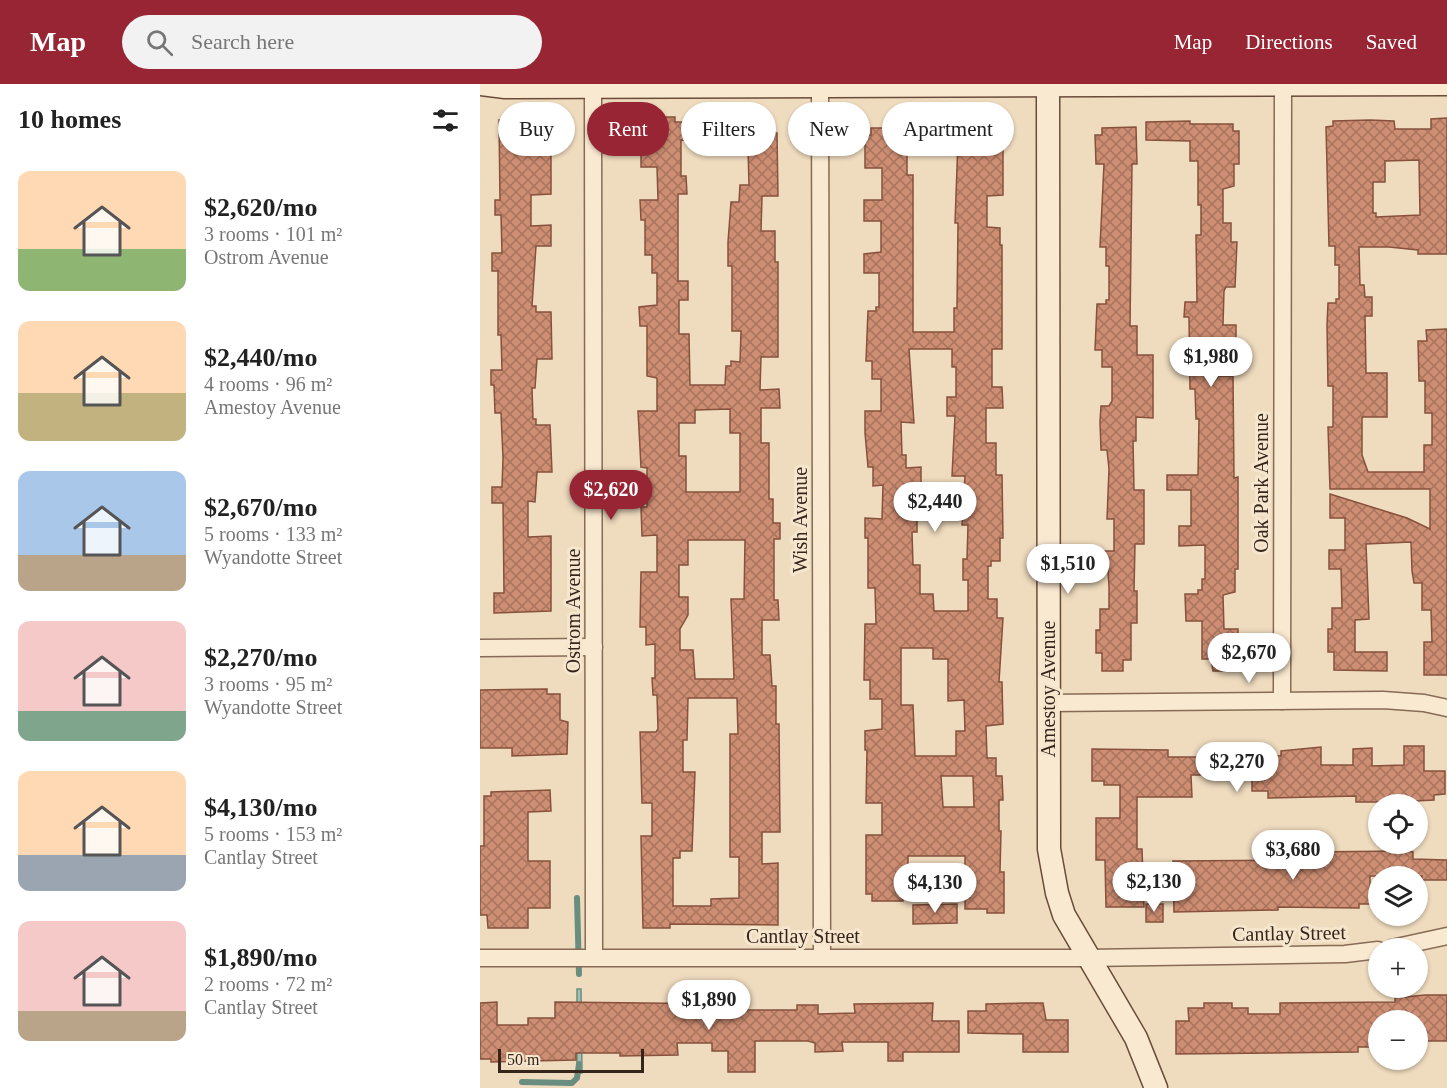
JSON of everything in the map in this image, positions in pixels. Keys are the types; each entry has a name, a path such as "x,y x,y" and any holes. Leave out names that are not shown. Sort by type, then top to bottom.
{"street":[{"path":"480,84 505,87 1447,84"},
{"name":"Ostrom Avenue","path":"593,85 594,957"},
{"name":"Wish Avenue","path":"820,85 822,957"},
{"name":"Amestoy Avenue","path":"1048,85 1047,703 1049,849 1057,893 1064,915 1087,958 1136,1038 1156,1088"},
{"name":"Oak Park Avenue","path":"1282,701 1283,85"},
{"path":"480,648 594,647"},
{"path":"1047,703 1383,700 1424,703 1447,708"},
{"path":"1428,940 1447,936"},
{"name":"Cantlay Street","path":"480,958 1087,958 1345,954 1368,951"}],"shaded area":[{"path":"577,989 581,989 582,1073 577,1073"}],"building":[{"path":"669,117 675,117 675,122 681,122 681,176 686,176 687,194 678,194 678,281 688,281 688,300 679,300 679,334 689,334 690,385 725,385 726,366 731,366 731,361 740,362 741,331 732,331 732,266 728,266 731,202 739,202 740,185 749,185 748,156 776,156 777,133 778,196 762,196 761,231 775,231 775,262 778,262 778,357 761,357 760,390 779,389 780,408 761,408 761,443 769,443 769,499 773,499 773,523 780,523 780,539 774,539 774,600 778,600 779,620 762,620 762,655 770,655 772,686 776,686 776,724 779,724 780,832 762,832 762,864 778,863 778,925 670,924 670,928 643,928 641,836 652,836 652,803 642,803 640,732 656,732 658,729 657,695 653,695 652,678 655,678 655,644 646,645 646,627 640,627 641,572 657,572 657,535 642,536 641,507 647,507 647,468 641,467 638,411 657,411 657,378 647,376 647,326 640,326 639,307 657,305 657,273 652,273 652,255 645,255 645,220 641,220 640,200 658,200 657,167 641,167 641,156 669,156","holes":["730,409 730,433 740,433 740,492 686,492 686,456 679,456 679,423 695,423 695,410","688,540 745,540 744,599 731,599 734,679 695,679 693,650 680,650 680,629 688,615 688,597 679,597 679,565 688,565","688,698 737,698 738,734 730,734 730,857 739,857 739,898 711,899 711,906 673,906 673,858 680,858 680,851 692,851 695,772 683,772 683,740 687,740"]},
{"path":"1447,118 1447,254 1418,254 1418,250 1389,247 1359,247 1360,285 1364,285 1365,297 1372,297 1372,316 1365,316 1366,373 1387,373 1387,417 1362,417 1362,455 1368,472 1424,472 1424,445 1432,445 1432,413 1425,413 1425,381 1419,381 1418,341 1427,341 1426,330 1447,329 1447,675 1424,675 1424,642 1432,642 1431,610 1422,610 1422,583 1414,583 1411,542 1366,544 1369,619 1355,620 1355,652 1387,652 1387,671 1334,670 1334,652 1328,652 1328,629 1332,629 1332,608 1342,608 1341,569 1329,569 1329,550 1345,550 1345,518 1330,518 1330,494 1407,518 1430,529 1430,489 1330,489 1328,427 1333,427 1333,386 1328,386 1327,325 1328,303 1336,303 1336,299 1339,299 1339,265 1335,265 1335,246 1329,246 1326,127 1333,126 1333,121 1370,120 1394,121 1395,129 1431,129 1431,119","holes":["1419,160 1420,215 1376,217 1376,213 1373,213 1373,182 1385,182 1385,161"]},
{"path":"1190,121 1190,124 1233,124 1233,131 1239,131 1239,164 1234,164 1234,186 1223,189 1223,223 1231,223 1231,242 1237,242 1235,287 1226,287 1224,291 1223,325 1236,325 1236,344 1218,344 1218,376 1233,376 1234,478 1238,477 1238,569 1235,569 1235,592 1223,595 1224,629 1238,629 1238,653 1234,653 1232,671 1213,671 1211,659 1202,659 1202,621 1186,621 1185,594 1198,594 1198,590 1202,590 1202,579 1205,579 1205,545 1179,546 1179,526 1191,526 1191,490 1167,490 1167,475 1198,475 1199,419 1196,419 1195,389 1190,389 1189,317 1184,317 1185,302 1197,302 1196,235 1201,235 1201,205 1198,205 1198,161 1190,161 1190,141 1146,140 1146,122"},
{"path":"1136,127 1137,164 1132,164 1130,326 1137,326 1137,355 1153,355 1153,418 1136,417 1136,441 1133,441 1134,490 1144,490 1144,544 1135,544 1134,591 1137,591 1137,623 1131,623 1131,660 1123,660 1123,671 1102,671 1102,653 1096,653 1096,630 1100,630 1100,609 1109,609 1109,587 1108,571 1097,571 1097,551 1114,551 1114,519 1107,519 1109,469 1107,450 1101,450 1100,422 1101,406 1109,406 1112,401 1112,367 1102,367 1102,350 1095,350 1097,304 1106,304 1106,300 1109,300 1109,266 1106,266 1106,247 1100,247 1104,164 1096,164 1095,135 1102,135 1102,128"},
{"path":"871,128 882,128 882,156 907,156 907,175 913,175 913,332 954,332 954,308 957,308 958,223 955,223 957,156 1003,156 1003,195 987,196 987,227 1000,228 1000,245 1002,245 1002,349 992,349 992,387 1002,387 1003,408 986,408 986,443 996,443 996,475 1002,475 1003,538 1000,538 1000,561 991,561 991,566 988,566 988,599 997,599 997,618 1003,618 999,682 1002,682 1003,724 986,726 987,758 996,758 996,776 1002,776 1003,800 999,800 999,831 1001,831 1000,872 1004,872 1004,913 987,913 987,909 965,909 965,856 908,856 908,873 903,873 903,901 872,901 872,894 866,894 866,835 882,835 882,803 866,803 867,750 865,750 865,731 882,729 882,699 870,699 870,680 864,680 865,624 876,624 875,588 868,588 868,538 865,538 865,518 882,519 883,485 873,486 873,467 868,467 865,433 865,411 881,411 881,379 872,379 872,361 866,361 868,311 876,311 876,307 879,307 879,273 864,273 864,254 881,252 881,221 864,221 864,200 882,200 882,168 865,168 865,156 870,156","holes":["909,349 952,349 952,367 956,367 956,397 947,397 947,416 955,416 952,476 965,476 962,525 968,525 967,559 963,559 963,580 968,580 968,611 934,611 933,594 920,594 920,565 913,565 912,532 917,532 917,485 921,485 921,467 906,468 906,455 902,455 901,422 914,423","901,648 933,648 933,659 948,659 948,701 964,700 965,731 956,731 956,756 915,756 913,705 901,705","941,776 973,776 974,807 943,807"]},
{"path":"499,156 551,156 551,194 531,195 531,226 551,225 551,246 536,246 532,306 536,306 536,312 551,312 552,359 537,359 535,388 532,388 533,419 536,419 536,425 550,425 552,472 537,472 535,502 528,501 528,537 551,536 551,611 494,613 494,593 504,593 503,503 492,503 492,487 502,487 503,458 501,413 495,413 494,385 491,385 491,370 502,370 501,335 498,335 498,271 492,271 492,253 502,253 501,215 495,215 495,200 500,200"},
{"path":"547,689 547,694 560,694 560,720 568,722 567,754 512,756 512,748 480,748 480,690"},
{"path":"1404,746 1424,746 1424,771 1445,771 1445,794 1434,795 1434,800 1428,800 1428,794 1368,794 1368,802 1356,802 1356,796 1268,798 1268,791 1252,791 1252,775 1191,775 1192,797 1137,797 1137,849 1142,849 1144,907 1106,907 1105,860 1096,860 1096,818 1120,818 1120,785 1104,785 1104,781 1092,781 1092,749 1168,750 1168,757 1199,757 1199,753 1218,753 1218,747 1241,747 1241,754 1281,756 1281,751 1321,747 1321,765 1353,765 1353,749 1372,748 1372,766 1404,765"},
{"path":"550,790 551,811 528,812 528,861 550,861 550,908 528,908 528,928 488,928 487,915 480,915 480,846 484,846 484,796 491,796 491,792"},
{"path":"1368,851 1368,854 1413,854 1413,859 1447,860 1447,880 1428,880 1428,866 1368,866 1368,904 1359,904 1359,908 1278,907 1278,910 1174,912 1173,861 1306,860 1306,852"},
{"path":"957,904 957,923 913,924 913,905"},
{"path":"1146,904 1163,904 1163,922 1146,922"},
{"path":"1428,995 1447,995 1447,1041 1428,1041 1428,1010 1368,1010 1368,1047 1358,1047 1358,1052 1176,1054 1176,1021 1189,1021 1188,1008 1204,1008 1204,1003 1232,1003 1232,1008 1248,1008 1248,1014 1280,1014 1280,1003 1395,1002 1395,998 1428,998"},
{"path":"497,1002 497,1025 528,1025 528,1018 555,1018 555,1002 735,1004 735,1010 797,1010 797,1005 818,1005 818,1014 855,1013 854,1004 933,1003 932,1021 959,1021 959,1052 903,1052 903,1061 888,1061 888,1042 842,1042 843,1051 815,1052 815,1043 808,1041 755,1041 755,1072 728,1072 728,1051 712,1051 712,1043 677,1043 678,1055 620,1056 620,1053 576,1053 576,1060 491,1062 491,1059 480,1059 480,1003"},
{"path":"1043,1003 1046,1020 1068,1020 1068,1052 1023,1052 1023,1034 968,1033 968,1011 986,1011 986,1004"}],"waterway":[{"path":"577,898 579,974"},
{"path":"522,1082 572,1083 577,1078 579,1064"}]}
